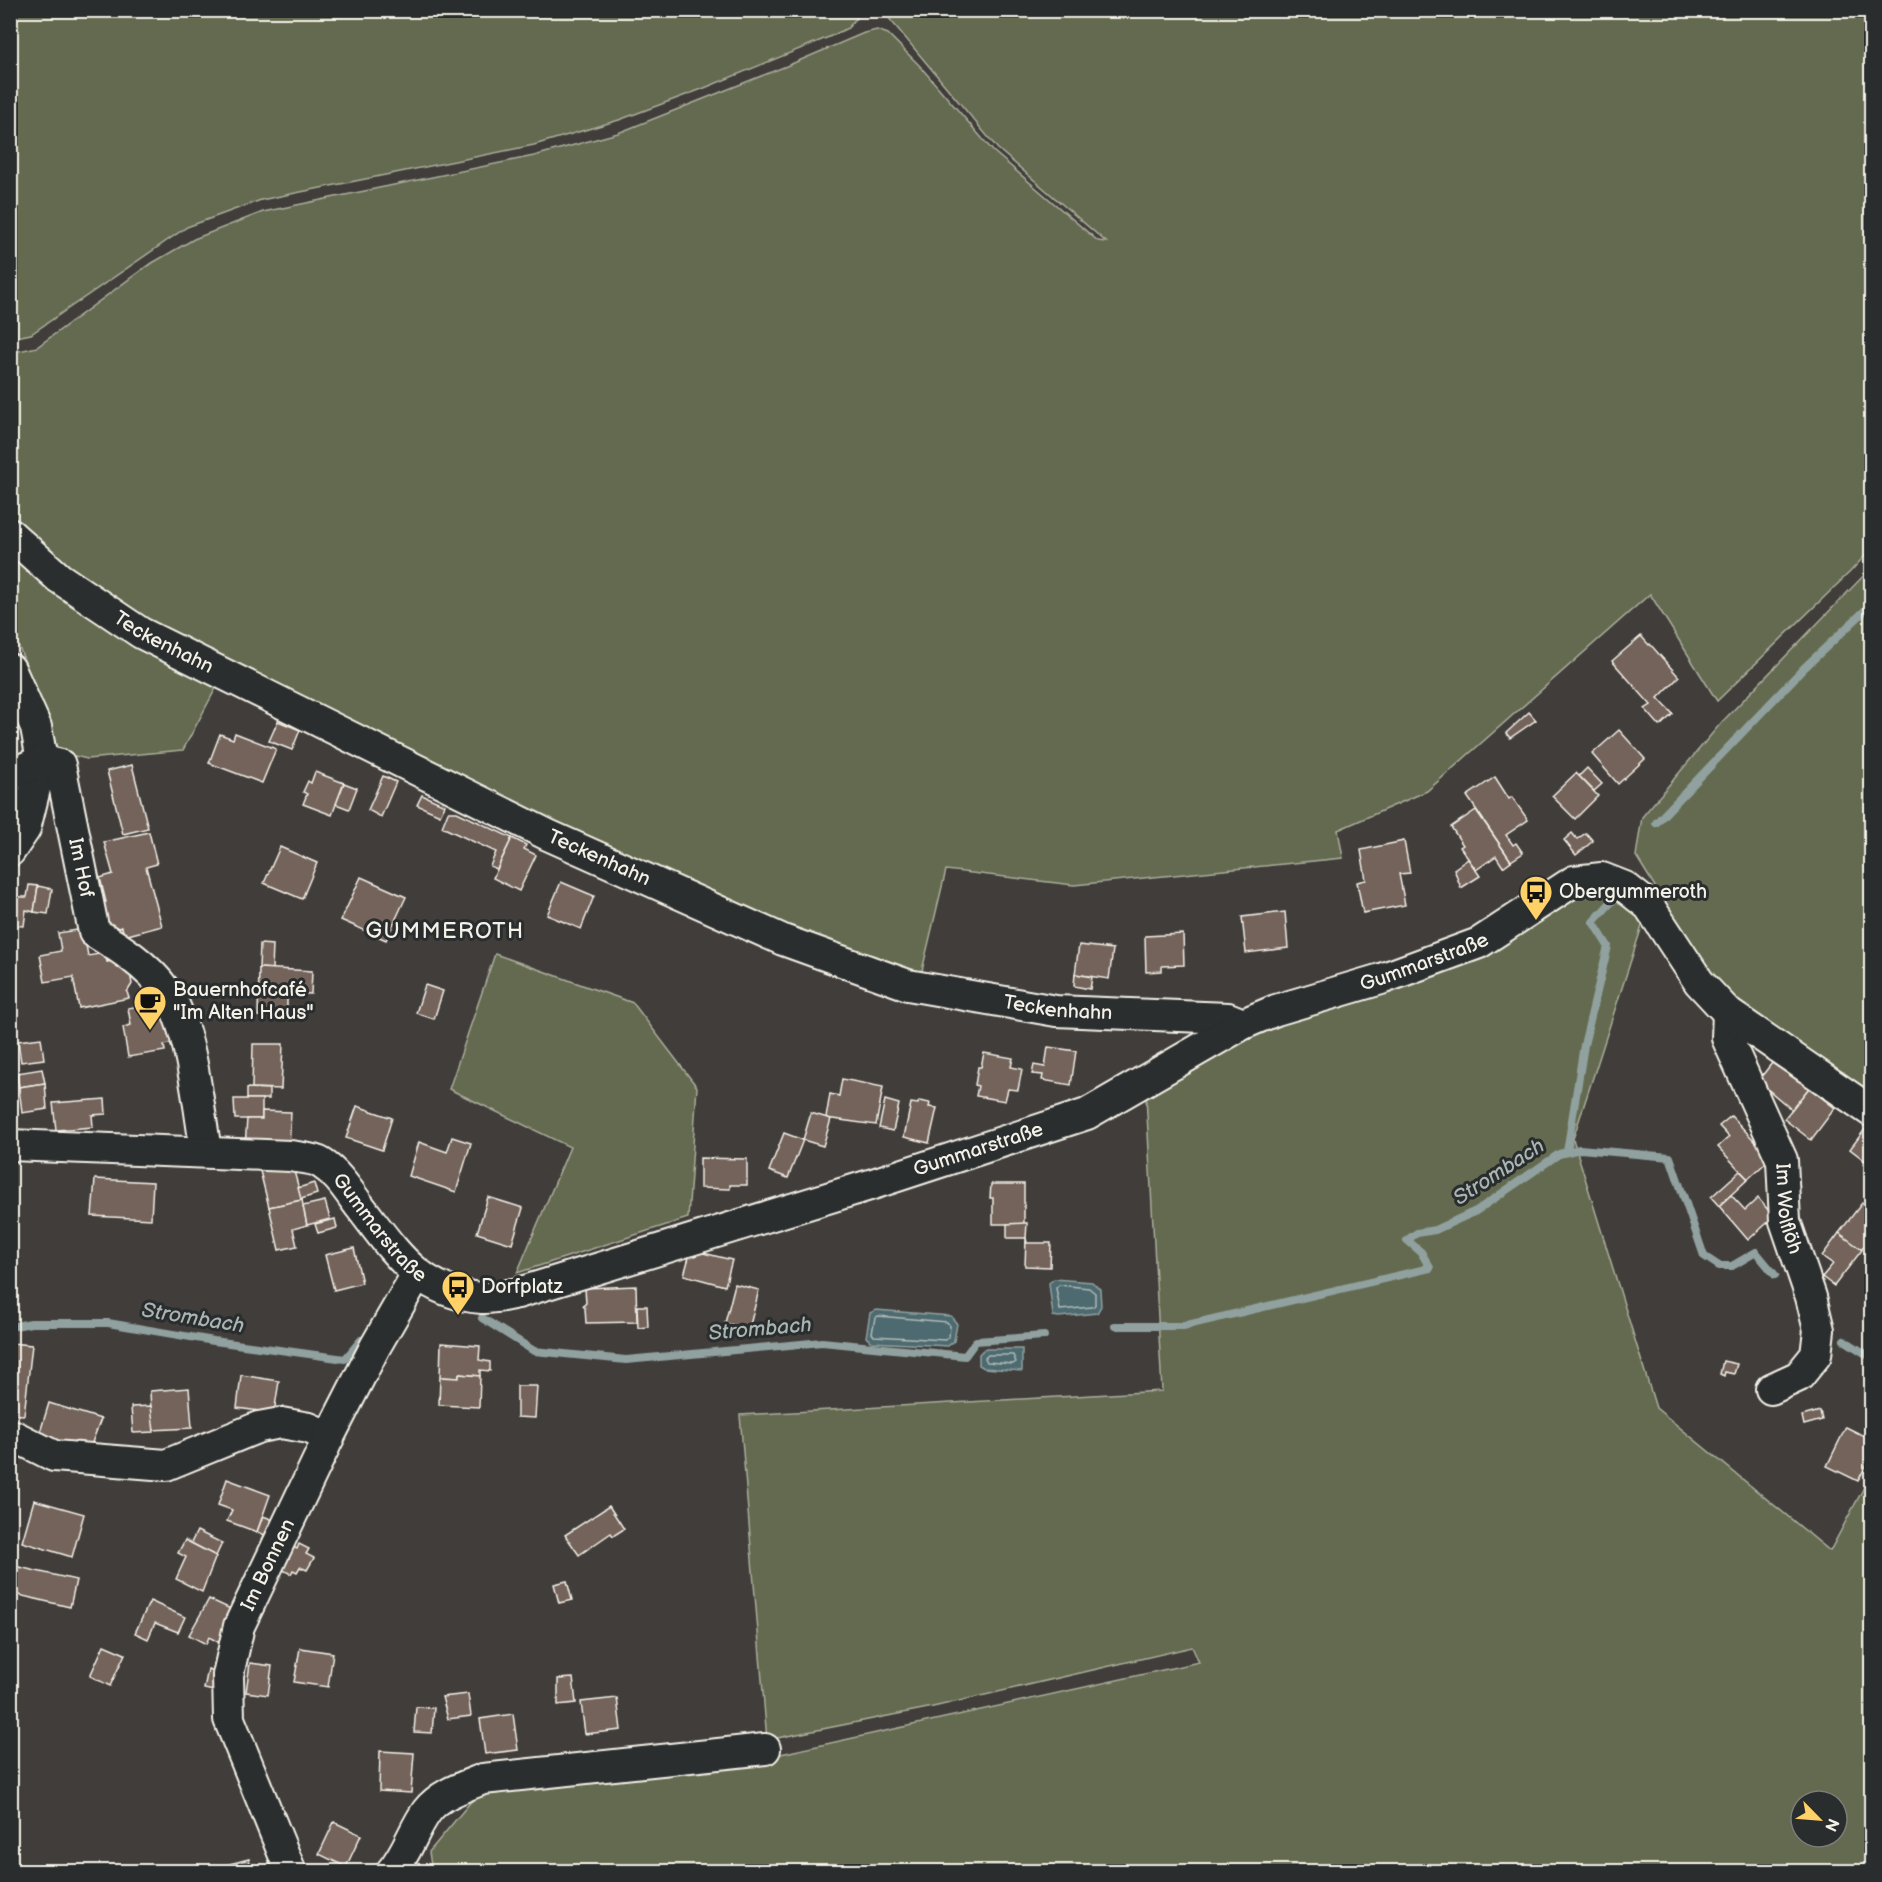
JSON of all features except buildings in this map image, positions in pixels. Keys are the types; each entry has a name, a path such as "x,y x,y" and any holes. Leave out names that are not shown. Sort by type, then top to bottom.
{"street":[{"name":"Teckenhahn","path":"10,534 59,578 141,633 548,835 783,940 908,985 1056,1011 1228,1018 1244,1024"},
{"path":"10,669 36,727 42,760 25,829 10,851"},
{"path":"10,775 42,760"},
{"name":"Im Hof","path":"42,760 60,765 94,932 127,952 165,990 180,1017 194,1076 206,1151"},
{"name":"Gummarstraße","path":"10,1145 206,1151 290,1156 319,1162 335,1173 393,1249 417,1274 428,1282 453,1293 484,1299 518,1293 862,1187 1087,1114 1244,1024 1276,1010 1381,979 1479,943 1574,881 1602,878 1625,886 1649,906 1699,982 1728,1013 1872,1112"},
{"name":"Im Wolflöh","path":"1728,1013 1727,1038 1782,1160 1785,1221 1820,1330 1816,1355 1805,1369 1799,1376 1771,1389"},
{"name":"Im Bonnen","path":"291,1872 229,1719 228,1674 239,1626 329,1437 375,1347 417,1274"},
{"path":"10,1434 54,1456 166,1466 259,1426 281,1423 309,1428 329,1437"},
{"path":"391,1872 399,1863 428,1810 451,1791 483,1779 765,1749"}],"green space":[{"path":"11,10 862,11 848,28 829,37 619,120 534,145 261,200 187,227 31,334 11,338"},
{"path":"883,11 1871,11 1872,548 1717,701 1650,594 1427,791 1338,830 1343,858 1074,885 946,870 920,979 785,933 145,627 65,571 11,516 10,353 37,347 147,266 194,239 263,212 534,156 618,133 864,33 877,30 888,34 919,65 993,151 1098,241 1106,242 998,149"},
{"path":"10,547 217,686 183,750 87,759 58,752 53,733 11,627"},
{"path":"1871,568 1871,1097 1742,1012 1715,983 1636,856 1642,817 1721,723"},
{"path":"1575,894 1612,894 1644,920 1573,1139 1656,1408 1830,1551 1871,1474 1871,1871 432,1872 429,1852 478,1793 767,1757 1199,1662 1192,1647 933,1707 767,1740 740,1415 1162,1391 1146,1096 1270,1027"},
{"path":"495,954 633,1003 697,1087 688,1218 517,1273 570,1147 449,1089"}],"water":[{"path":"1054,1279 1092,1282 1100,1289 1101,1306 1097,1313 1053,1316 1049,1283"},
{"path":"876,1310 951,1316 957,1324 954,1341 948,1346 871,1342 866,1337 870,1313"},
{"path":"984,1349 1022,1349 1022,1371 984,1368 979,1365 979,1354"}],"waterway":[{"path":"1656,823 1804,668 1872,604"},
{"path":"1567,1152 1584,1045 1608,946 1593,922 1615,898"},
{"name":"Strombach","path":"1115,1326 1183,1326 1430,1268 1421,1252 1407,1240 1417,1233 1435,1230 1476,1211 1559,1154 1580,1149 1670,1157 1704,1256 1719,1266 1732,1266 1756,1252 1775,1275"},
{"name":"Strombach","path":"482,1318 534,1351 626,1360 822,1342 965,1356 976,1341 1044,1336"},
{"name":"Strombach","path":"10,1327 31,1323 108,1323 214,1341 345,1359 361,1340"},
{"name":"Strombach","path":"1844,1340 1872,1358"}],"place":[{"name":"Obergummeroth","path":"1536,921"},
{"name":"Bauernhofcafé \"Im Alten Haus\"","path":"150,1031"},
{"name":"Dorfplatz","path":"458,1316"}],"district":[{"name":"GUMMEROTH","path":"445,931"}]}
